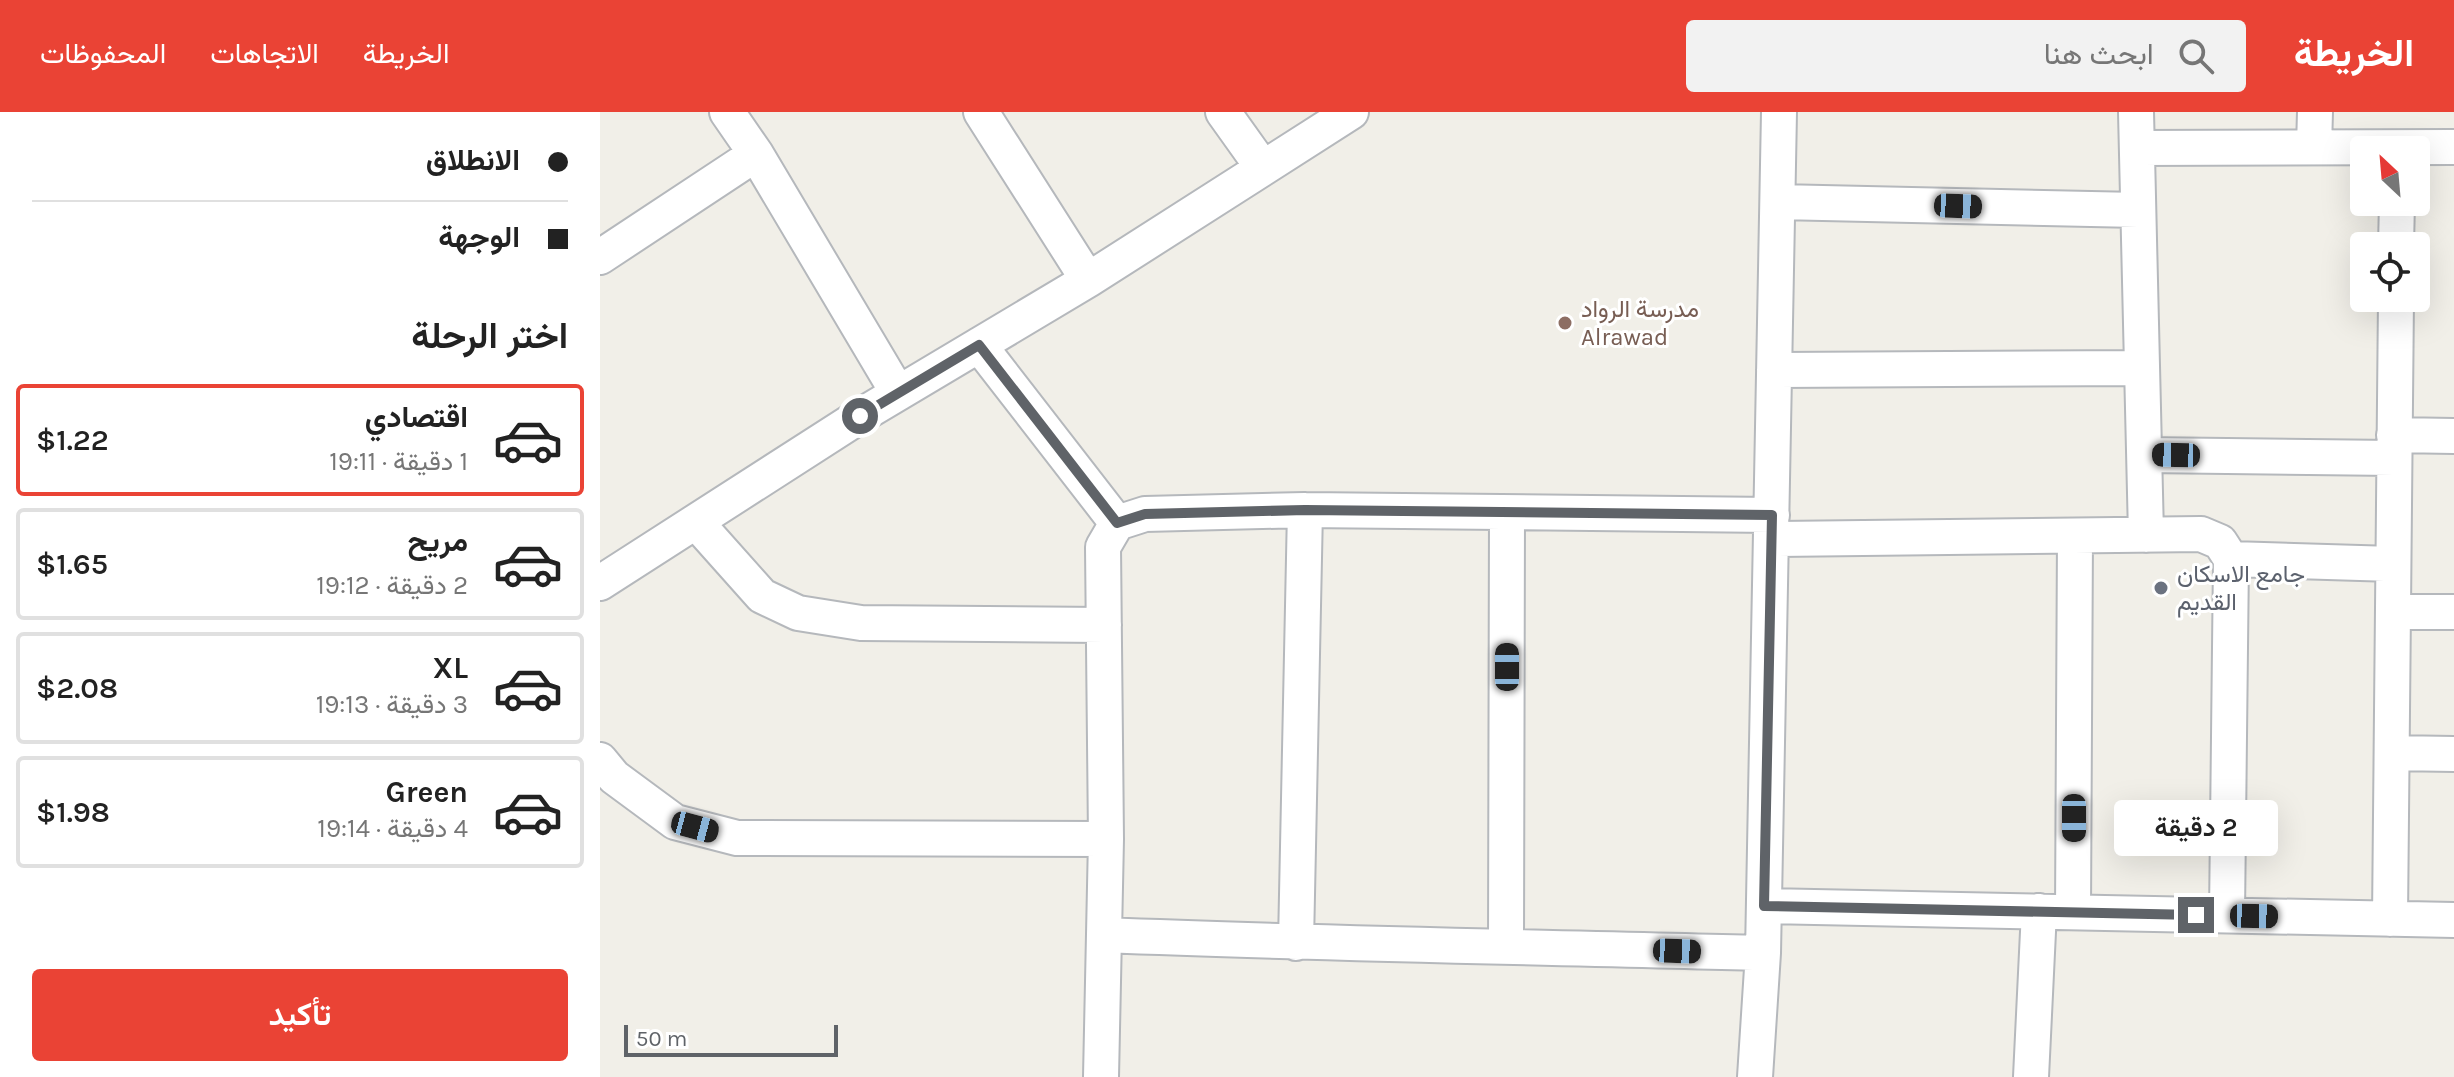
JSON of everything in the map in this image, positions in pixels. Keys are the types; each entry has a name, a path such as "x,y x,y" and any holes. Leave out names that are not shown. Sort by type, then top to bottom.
{"street":[{"path":"727,112 756,154 898,393"},
{"path":"981,112 1088,280"},
{"path":"1223,112 1263,168"},
{"path":"600,583 898,393 1088,280 1351,112"},
{"path":"1755,1077 1763,953 1779,112"},
{"path":"2136,112 2146,535"},
{"path":"2314,147 2315,112"},
{"path":"2137,148 2350,147"},
{"path":"2430,147 2454,147"},
{"path":"600,257 756,154"},
{"path":"1778,202 2138,210"},
{"path":"2390,919 2396,312"},
{"path":"979,345 1117,523"},
{"path":"1774,370 2142,368"},
{"path":"2145,455 2394,447 2454,436"},
{"path":"1296,943 1305,510"},
{"path":"1101,1077 1106,839 1103,547 1117,523 1145,514 1305,510 1507,513 1772,527 2075,536 2201,534 2220,542 2231,559 2227,915"},
{"path":"1506,946 1507,513"},
{"path":"696,522 762,596 798,613 861,623 1104,625"},
{"path":"2073,912 2075,536"},
{"path":"2231,559 2393,564"},
{"path":"2393,612 2454,612"},
{"path":"2392,753 2454,754"},
{"path":"600,760 614,777 675,822 737,838 1106,839"},
{"path":"1764,906 2454,920"},
{"path":"2031,1077 2039,911"},
{"path":"1104,935 1296,943 1763,953"}],"place":[{"name":"مدرسة الرواد Alrawad","path":"1565,323"},
{"name":"جامع الاسكان القديم","path":"2161,588"}],"route":[{"path":"860,416 979,345 1117,523 1145,514 1305,510 1772,515 1764,906 2196,915"}]}
